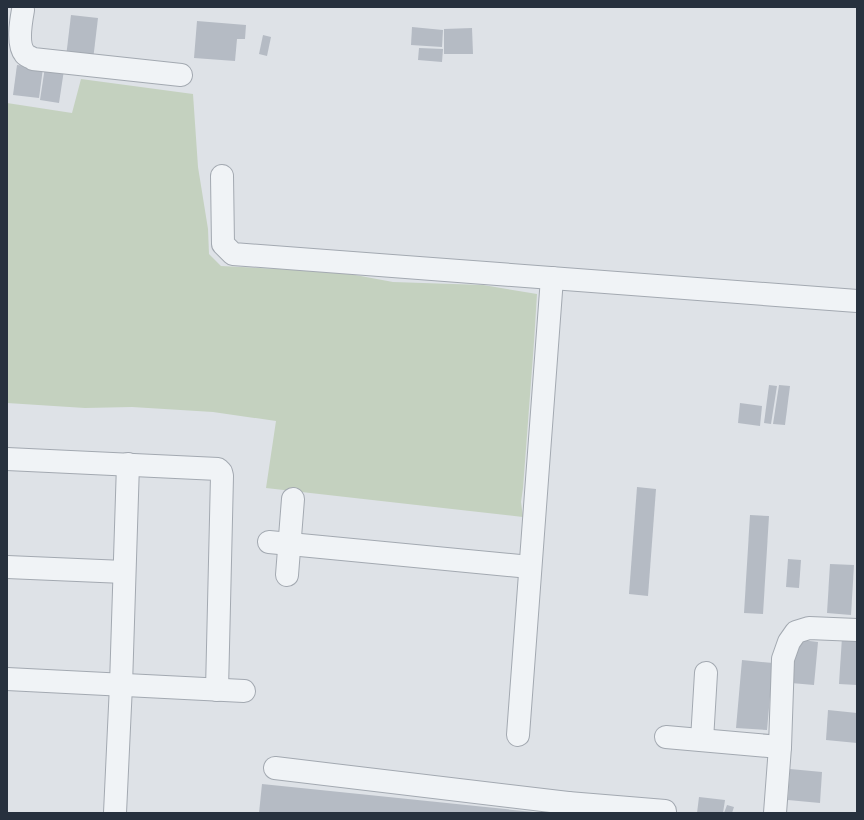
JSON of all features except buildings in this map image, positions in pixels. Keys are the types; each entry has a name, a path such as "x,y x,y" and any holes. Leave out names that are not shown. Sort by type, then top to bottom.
{"street":[{"path":"18,9 21,25 21,45 25,54 33,59 181,75"},
{"path":"222,176 223,244 233,254 857,301"},
{"path":"518,735 552,278"},
{"path":"7,459 218,469 221,472 217,690"},
{"path":"115,813 121,685 128,464"},
{"path":"287,575 294,499"},
{"path":"269,542 530,567"},
{"path":"7,567 124,572"},
{"path":"775,813 780,747 783,659 789,642 796,632 809,628 857,630"},
{"path":"702,740 706,673"},
{"path":"7,679 244,691"},
{"path":"666,737 780,747"},
{"path":"276,768 567,808 665,811"}],"green space":[{"path":"81,79 193,94 198,167 208,229 209,254 221,266 339,272 393,282 483,285 537,294 521,502 523,517 266,488 276,421 213,412 132,407 85,408 7,403 7,103 72,113"}]}
